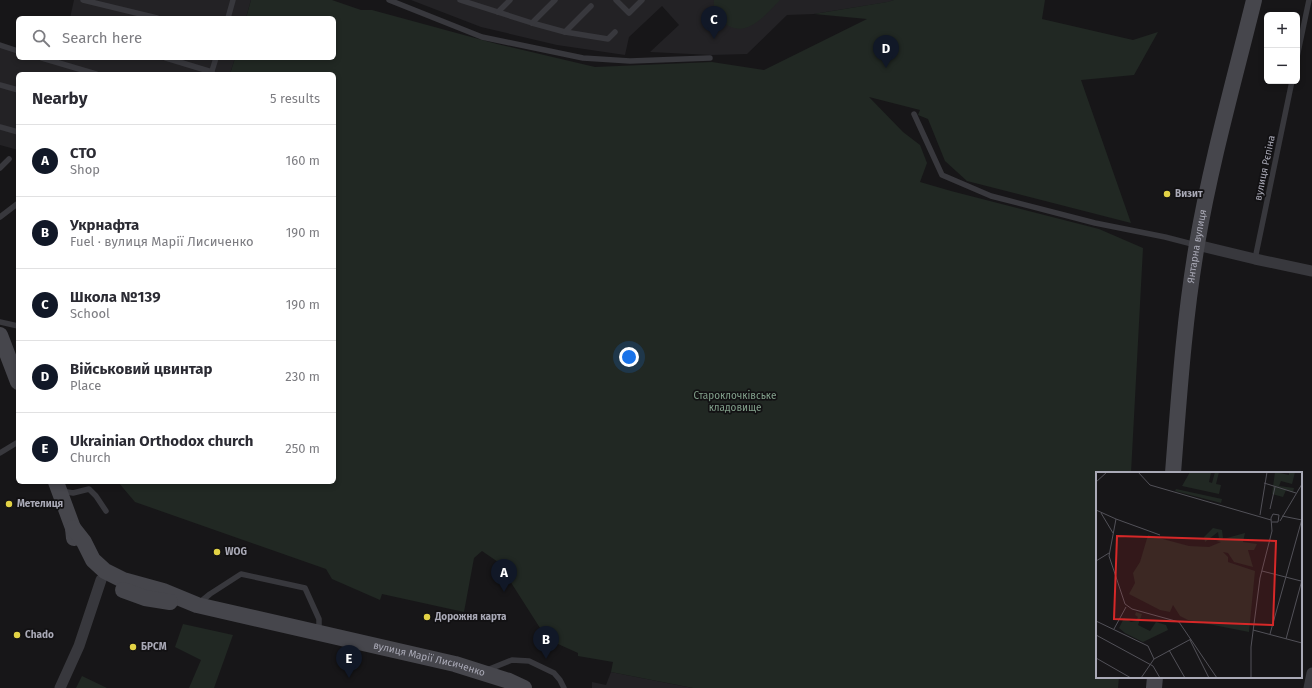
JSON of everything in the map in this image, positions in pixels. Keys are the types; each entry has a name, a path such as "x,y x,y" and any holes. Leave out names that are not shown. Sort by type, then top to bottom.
{"main road":[{"name":"Янтарна вулиця","path":"1173,472 1188,311 1197,245 1223,125 1254,0"},
{"path":"0,334 16,377"},
{"name":"вулиця Марії Лисиченко","path":"58,486 73,528 75,546 80,556 92,572 101,580 114,587 145,598 159,601 194,604 455,664 509,681 524,688"},
{"name":"вулиця Марії Лисиченко","path":"73,528 84,542 93,560 105,571 123,580 163,591 194,604"},
{"path":"1154,688 1155,678"}],"street":[{"path":"1197,245 1312,271"},
{"path":"60,688 79,646 101,580"},
{"path":"1309,688 1312,673"}],"lane":[{"path":"83,0 149,16"},
{"path":"229,16 233,0"},
{"path":"389,0 400,2 482,37 583,58 630,62 710,58"},
{"path":"463,0 564,32 608,38 615,32"},
{"path":"498,12 510,0"},
{"path":"532,23 555,0"},
{"path":"616,0 629,13 642,0"},
{"path":"1299,48 1309,0"},
{"path":"564,32 591,6"},
{"path":"0,45 16,50"},
{"path":"49,60 89,72"},
{"path":"172,60 209,72"},
{"path":"212,72 215,60"},
{"name":"вулиця Рєпіна","path":"1255,259 1291,84"},
{"path":"0,85 16,89"},
{"path":"914,114 942,175 991,196 1095,223 1197,245"},
{"path":"0,127 16,131"},
{"path":"0,168 9,159"},
{"path":"0,217 16,205"},
{"path":"0,322 16,326"},
{"path":"0,453 16,443"},
{"path":"58,486 73,493 89,489 96,496 106,511"},
{"path":"194,604 241,574 305,588 319,619 319,632"},
{"path":"482,672 512,660 529,661 554,673 564,688"}],"shaded area":[{"path":"74,0 251,0 247,16 70,16"},
{"path":"411,0 894,0 814,14 787,15 747,54 711,55 650,52 679,25 662,6 629,37 625,55 557,45 481,27"},
{"path":"0,45 16,49 16,60 234,60 231,72 16,72 16,149 0,145"},
{"path":"611,672 693,688 592,688 592,682 606,685"}],"green space":[{"name":"Староклочківське кладовище","path":"251,0 332,0 361,10 372,10 497,44 595,67 712,62 764,70 867,19 814,14 894,0 1045,0 1042,19 1133,40 1158,32 1134,75 1081,80 1131,223 967,181 945,161 928,119 918,115 920,110 869,97 903,132 920,145 927,163 920,182 1099,229 1143,248 1131,472 1096,472 1096,678 1119,678 1118,688 693,688 611,672 613,662 578,656 578,653 547,639 498,562 482,551 474,558 464,612 382,594 380,600 332,579 326,569 135,502 120,484 336,484 336,72 231,72 234,60 336,60 336,16 247,16"},
{"path":"714,0 780,0 761,19 754,24 740,29 731,27 718,18 714,7"},
{"path":"183,624 233,635 214,688 189,688 201,660 175,647"},
{"path":"82,676 107,688 76,688"}],"place":[{"name":"Школа №139","path":"714,39"},
{"name":"Військовий цвинтар","path":"886,68"},
{"name":"Визит","path":"1167,194"},
{"name":"Метелиця","path":"9,504"},
{"name":"WOG","path":"217,552"},
{"name":"СТО","path":"504,592"},
{"name":"Дорожня карта","path":"427,617"},
{"name":"Chado","path":"17,635"},
{"name":"БРСМ","path":"133,647"},
{"name":"Укрнафта","path":"546,659"},
{"name":"Ukrainian Orthodox church","path":"349,678"}]}
